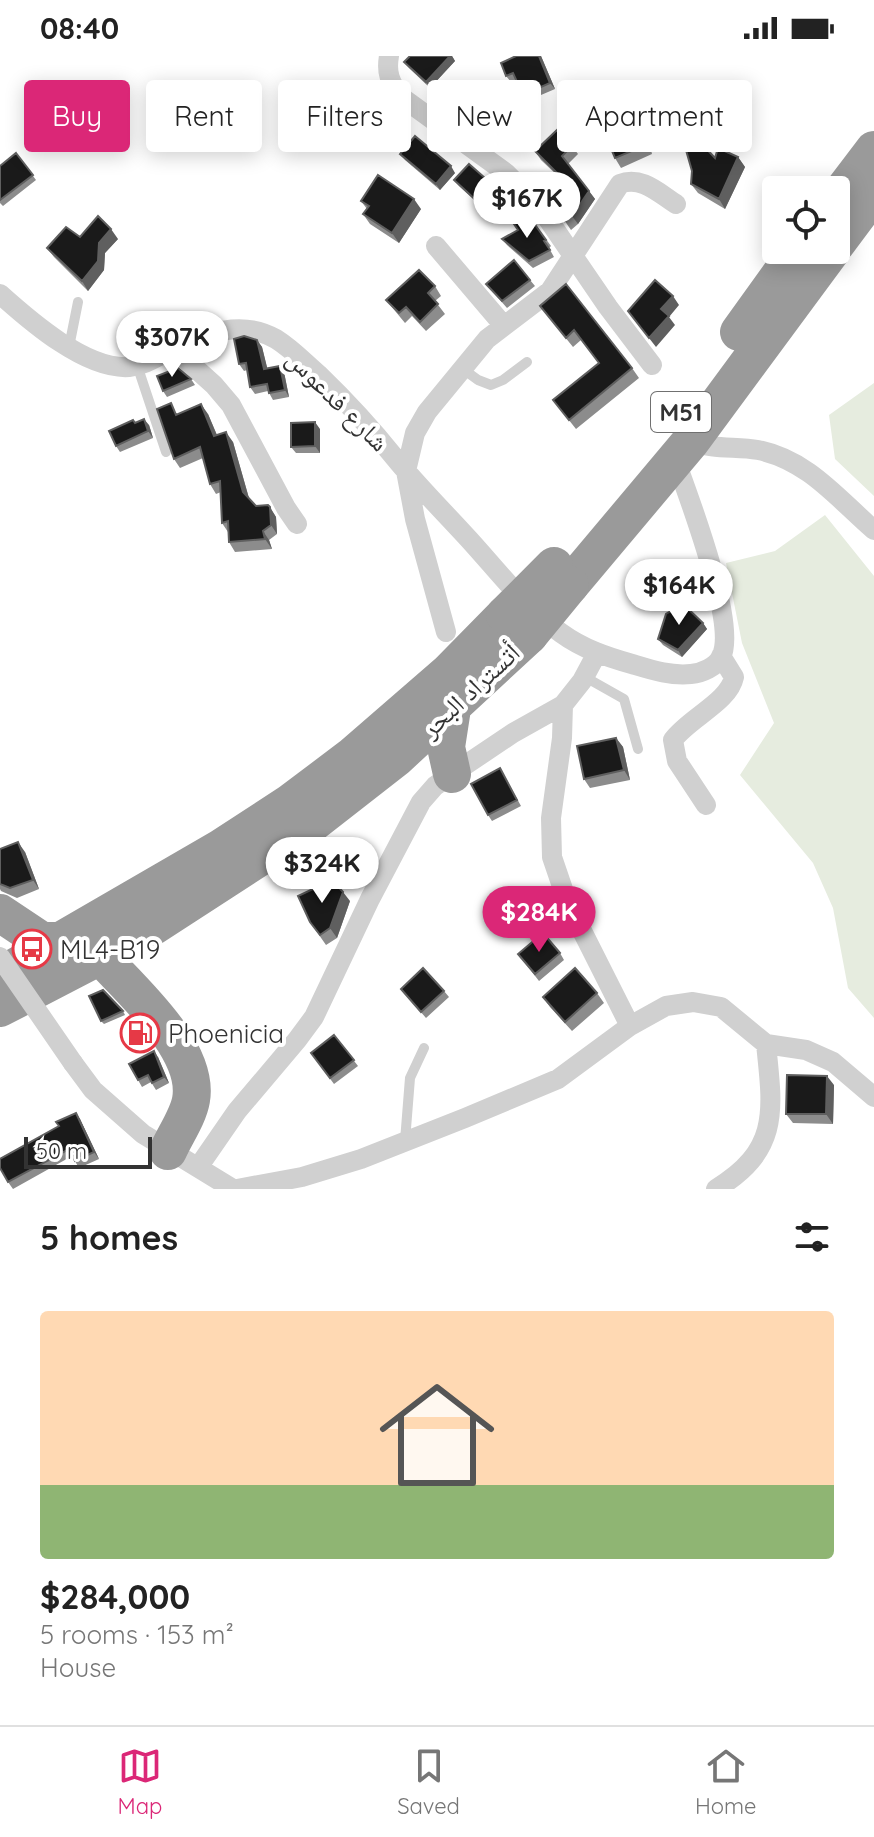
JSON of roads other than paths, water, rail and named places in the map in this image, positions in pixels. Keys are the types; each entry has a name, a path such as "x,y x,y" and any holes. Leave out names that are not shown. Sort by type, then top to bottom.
{"highway":[{"path":"850,182 874,150"},
{"path":"850,225 874,193"},
{"name":"أتستراد البحر","path":"562,576 623,486 686,406 788,264"},
{"name":"أتستراد البحر","path":"4,959 101,957 314,822 396,758 510,614 562,576 683,450 822,264"},
{"path":"446,632 469,636 510,614"},
{"path":"446,632 451,649 446,747 452,774"},
{"name":"أتستراد البحر","path":"4,959 64,941 221,848 451,690"},
{"path":"396,758 417,756 452,774"},
{"path":"101,957 167,1031 184,1056 190,1076 191,1103 183,1158"}],"street":[{"path":"389,56 387,71 390,82 400,96 472,147 523,189 552,224 652,365"},
{"name":"شارع فدعوس","path":"446,632 415,519 406,471 415,433 427,412 487,339 550,291 620,184 639,181 676,204"},
{"path":"436,246 504,326"},
{"name":"شارع فدعوس","path":"0,294 69,347 95,360 126,367 145,364 221,330 255,330 273,338 289,348 357,411 406,471 510,614 558,631 597,653 660,673 698,673 711,667 721,656"},
{"path":"174,349 231,405 297,524"},
{"path":"706,805 677,761 673,740 682,728 727,693 734,677 721,656 725,643 722,611 683,450 704,446 758,450 804,468 874,530"},
{"path":"183,1158 237,1111 314,1017 370,899 421,802 435,786 452,774 513,733 563,705 574,694 597,653"},
{"path":"563,705 562,738 551,818 552,857 567,901 630,1026"},
{"path":"4,959 93,1090 113,1109 183,1158 235,1189 302,1177 361,1159 558,1079 630,1026 666,1006 693,1002 721,1007 766,1044 806,1050 833,1062 874,1097"},
{"path":"716,1189 734,1178 759,1153 769,1122 771,1093 766,1044"}],"lane":[{"path":"69,347 78,302"},
{"path":"463,369 491,385 527,362"},
{"path":"137,365 166,452"},
{"path":"585,677 624,699 638,749"},
{"path":"405,1141 410,1078 424,1048"}],"place":[{"name":"ML4-B19","path":"32,949"},
{"name":"Phoenicia","path":"140,1033"}]}
